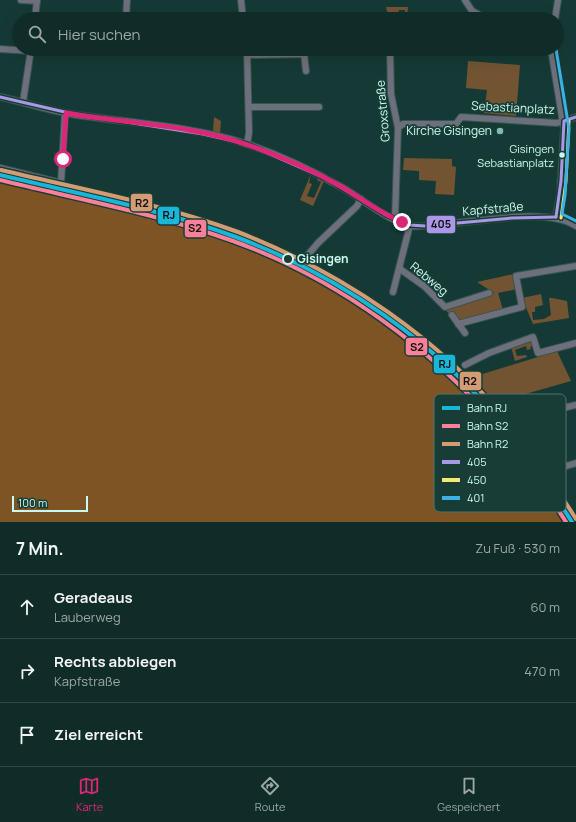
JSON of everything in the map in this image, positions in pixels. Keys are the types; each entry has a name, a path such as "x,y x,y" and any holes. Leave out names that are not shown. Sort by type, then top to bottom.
{"street":[{"path":"21,0 37,1 36,12"},
{"path":"126,12 127,0"},
{"path":"241,0 242,12"},
{"path":"466,0 474,12"},
{"path":"556,12 558,0"},
{"path":"0,49 12,49"},
{"path":"23,102 29,56"},
{"path":"247,56 249,133 247,144"},
{"path":"305,56 306,71"},
{"name":"Groxstraße","path":"390,56 391,94 398,128 395,219"},
{"path":"552,56 564,121 561,186 556,217 576,226"},
{"name":"Kapfstraße","path":"0,98 66,113 203,134 247,144 291,162 329,180 395,219 410,225 425,226 512,218 556,217"},
{"path":"249,106 319,107"},
{"path":"0,168 62,183 66,113"},
{"path":"564,121 576,116"},
{"name":"Sebastianplatz","path":"398,128 403,124 456,124 461,117 548,122 564,121"},
{"path":"301,263 318,243 357,206 360,199"},
{"name":"Rebweg","path":"393,292 410,225"},
{"path":"458,324 522,307 516,276 576,266"},
{"name":"Rebweg","path":"400,269 412,276 445,307 489,293"},
{"path":"452,315 465,332"},
{"path":"465,365 489,353 533,337 538,353 576,343"},
{"path":"566,407 576,405"},
{"path":"566,465 576,463"}],"shaded area":[{"path":"386,7 408,7 408,12 405,12 405,10 399,10 399,12 387,12"},
{"path":"468,61 520,65 516,116 484,113 487,90 466,88"},
{"path":"214,117 221,121 220,133 213,132"},
{"path":"404,158 452,159 452,166 456,167 454,195 435,194 436,181 419,180 419,171 403,170"},
{"path":"311,174 309,183 312,184 307,196 314,198 321,182 317,180 317,177 324,181 313,206 300,200"},
{"path":"0,179 214,235 284,261 366,305 418,345 460,381 472,394 434,394 434,512 559,512 566,522 0,522"},
{"path":"514,274 517,289 498,293 503,310 461,322 453,314 449,314 444,308 494,293 477,282"},
{"path":"541,294 543,305 535,307 535,312 532,312 533,320 544,319 551,315 549,298 567,301 569,318 533,324 522,298"},
{"path":"529,341 534,345 530,347 531,349 527,350 526,346 515,350 517,356 526,355 527,357 515,361 511,347"},
{"path":"557,351 571,381 525,394 472,394 460,381"}],"rail line":[{"name":"R2","path":"1,170 180,213 238,232 277,249 315,267 388,312 422,337 454,365 483,394"},
{"name":"RJ","path":"0,175 178,218 236,237 275,253 313,271 349,292 385,316 419,341 451,369 475,394"},
{"name":"S2","path":"0,180 147,215 205,231 272,257 309,275 346,296 380,319 414,344 468,394"},
{"name":"R2","path":"566,504 576,519"},
{"name":"S2","path":"559,512 566,522"},
{"name":"RJ","path":"565,512 572,522"}],"transit line":[{"name":"401","path":"557,56 569,129 565,195 562,214 576,221"},
{"name":"405","path":"0,97 69,113 203,134 247,144 329,180 386,215 410,225 425,226 512,218 556,217"},
{"name":"405","path":"556,217 561,181 564,121 576,117"},
{"name":"450","path":"561,218 566,181 569,121"}],"place":[{"name":"Kirche Gisingen","path":"500,131"},
{"name":"Gisingen Sebastianplatz","path":"562,155"},
{"name":"Gisingen","path":"288,259"}],"route":[{"path":"63,159 66,113 203,134 247,144 291,162 329,180 386,215 402,222"}]}
